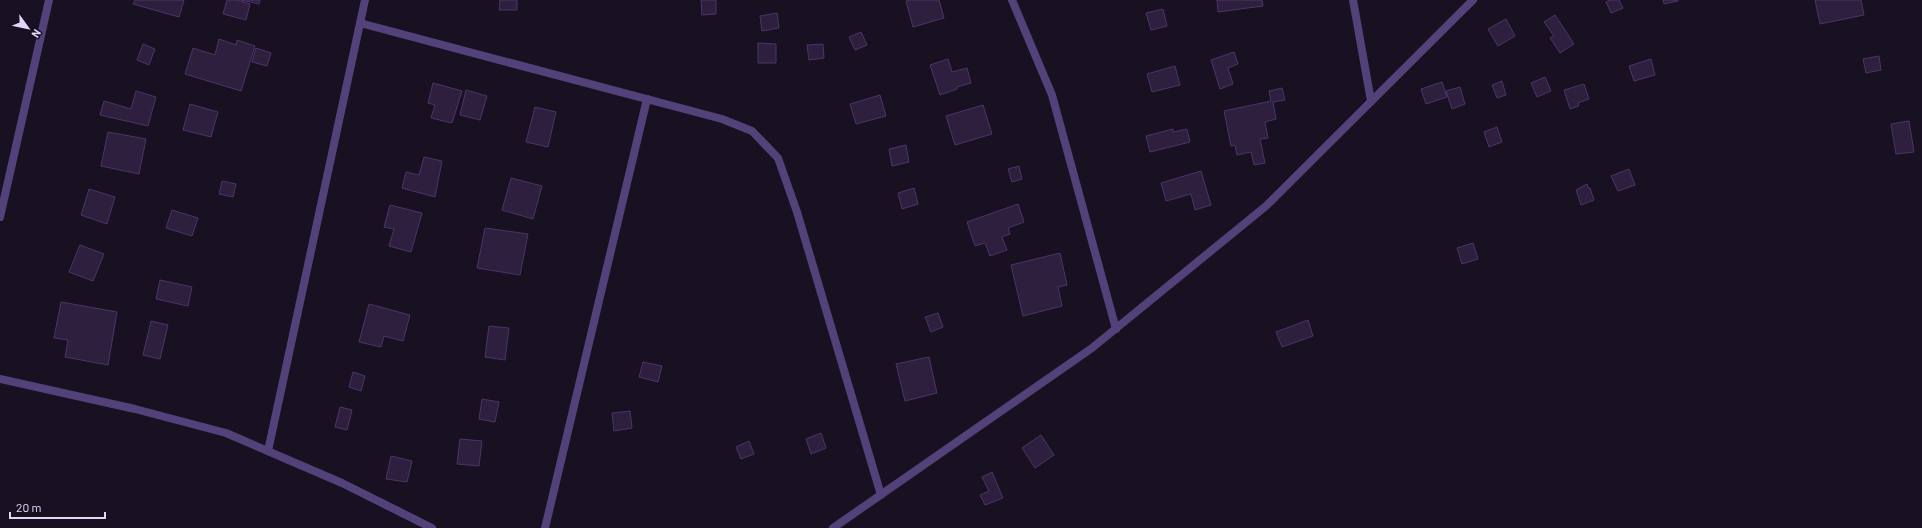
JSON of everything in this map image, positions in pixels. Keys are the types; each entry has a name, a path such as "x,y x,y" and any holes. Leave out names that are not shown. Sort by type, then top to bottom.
{"street":[{"path":"0,217 49,0"},
{"path":"268,452 365,0"},
{"path":"1012,0 1052,95 1116,329"},
{"path":"1353,0 1371,101"},
{"path":"833,528 1092,348 1266,206 1473,0"},
{"path":"360,23 722,119 752,132 778,158 797,212 880,495"},
{"path":"545,528 647,99"},
{"path":"0,379 135,409 226,433 342,483 432,528"}],"building":[{"path":"135,0 184,0 179,17 133,4"},
{"path":"227,0 237,0 250,4 246,20 223,14"},
{"path":"241,0 260,0 259,4"},
{"path":"500,0 517,0 517,10 499,10"},
{"path":"701,0 716,0 716,14 702,15"},
{"path":"939,0 944,18 913,27 906,1"},
{"path":"1217,0 1262,0 1263,6 1218,12"},
{"path":"1610,0 1619,0 1623,8 1611,13 1606,2"},
{"path":"1663,0 1678,0 1678,1 1664,4"},
{"path":"1815,0 1861,0 1864,15 1820,24"},
{"path":"1163,9 1167,26 1151,30 1146,13"},
{"path":"777,13 779,28 762,31 760,16"},
{"path":"1555,15 1574,44 1560,53 1550,38 1554,36 1544,22"},
{"path":"1506,19 1515,36 1498,46 1488,29"},
{"path":"861,32 867,45 855,50 849,37"},
{"path":"219,39 236,45 237,40 255,46 241,91 185,74 193,48 215,55"},
{"path":"758,43 776,44 776,63 758,63"},
{"path":"143,44 155,49 149,65 137,60"},
{"path":"823,44 824,58 809,60 807,45"},
{"path":"256,48 271,53 267,66 252,62"},
{"path":"1234,52 1238,64 1228,68 1233,84 1220,89 1211,60"},
{"path":"1879,56 1881,70 1866,73 1863,59"},
{"path":"948,59 952,72 967,68 971,83 957,87 957,89 940,95 930,65"},
{"path":"1651,59 1655,75 1634,81 1629,66"},
{"path":"1175,66 1180,85 1152,92 1147,74"},
{"path":"1545,77 1551,91 1537,97 1531,83"},
{"path":"1502,81 1506,95 1497,98 1492,85"},
{"path":"1442,82 1447,97 1426,104 1421,89"},
{"path":"433,83 462,91 452,123 431,118 435,105 428,103"},
{"path":"1584,84 1589,99 1578,103 1579,106 1570,109 1564,90"},
{"path":"1460,87 1465,104 1452,109 1446,91"},
{"path":"1282,88 1285,100 1273,102 1276,119 1265,122 1268,138 1260,139 1265,163 1254,165 1251,152 1237,155 1235,145 1231,146 1224,111 1271,101 1269,91"},
{"path":"466,90 487,96 480,120 460,115"},
{"path":"136,91 156,97 148,126 100,115 104,101 131,109"},
{"path":"880,95 886,116 856,124 850,104"},
{"path":"190,104 218,112 211,137 183,130"},
{"path":"983,105 992,134 955,145 946,116"},
{"path":"535,107 556,112 548,147 526,142"},
{"path":"1909,121 1914,152 1896,154 1891,124"},
{"path":"1497,127 1502,142 1489,147 1484,132"},
{"path":"1173,129 1173,132 1187,129 1190,142 1150,152 1146,136"},
{"path":"108,132 146,139 139,174 101,166"},
{"path":"906,145 909,162 892,166 889,149"},
{"path":"424,157 442,161 435,197 402,188 406,172 419,175"},
{"path":"1019,166 1022,179 1012,182 1008,169"},
{"path":"1629,169 1635,185 1618,191 1611,176"},
{"path":"1201,171 1211,205 1195,210 1191,194 1166,201 1161,183"},
{"path":"511,178 542,186 533,219 502,210"},
{"path":"222,181 236,184 233,197 219,194"},
{"path":"1587,184 1594,200 1581,205 1576,190"},
{"path":"914,188 918,204 902,209 898,193"},
{"path":"89,189 115,197 107,224 81,215"},
{"path":"1018,204 1024,222 1008,228 1010,234 1002,237 1007,250 990,256 985,243 975,246 967,222"},
{"path":"390,205 422,213 411,252 389,246 394,229 384,227"},
{"path":"172,210 198,218 192,236 166,228"},
{"path":"485,228 528,234 520,275 477,268"},
{"path":"1473,243 1478,259 1462,264 1457,248"},
{"path":"80,245 104,254 93,281 69,272"},
{"path":"1060,253 1067,285 1058,287 1062,306 1023,316 1011,265"},
{"path":"160,280 192,287 188,306 156,299"},
{"path":"61,302 117,312 108,365 65,357 68,340 54,338"},
{"path":"369,304 410,315 403,341 384,336 381,347 359,342"},
{"path":"938,313 943,327 931,332 925,317"},
{"path":"1308,320 1313,336 1282,347 1276,332"},
{"path":"151,321 168,325 160,359 143,355"},
{"path":"489,326 509,328 505,360 485,357"},
{"path":"929,357 937,393 905,401 896,364"},
{"path":"643,362 662,366 658,382 639,377"},
{"path":"353,372 365,376 361,391 349,387"},
{"path":"482,399 499,402 495,422 479,419"},
{"path":"340,407 352,410 347,430 335,427"},
{"path":"630,411 632,428 614,431 612,413"},
{"path":"821,433 826,448 811,454 806,439"},
{"path":"1041,435 1054,455 1035,468 1022,448"},
{"path":"460,439 482,441 479,466 457,464"},
{"path":"749,441 754,454 741,459 736,447"},
{"path":"391,456 412,461 407,482 386,479"},
{"path":"992,472 1003,498 985,505 980,495 989,491 982,477"}]}
